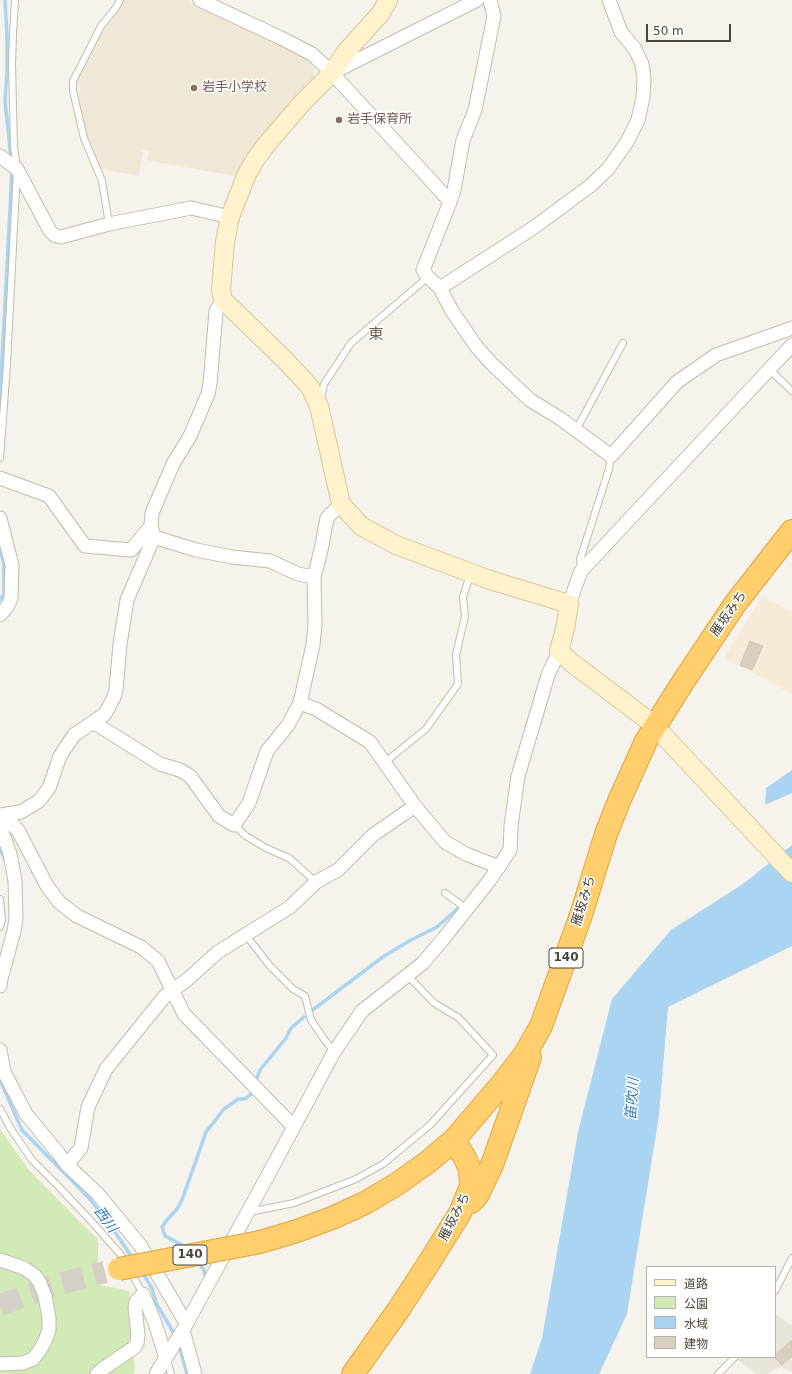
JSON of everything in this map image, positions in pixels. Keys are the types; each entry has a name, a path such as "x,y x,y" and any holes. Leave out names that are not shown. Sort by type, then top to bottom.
{"highway":[{"name":"雁坂みち","path":"353,1374 428,1265 460,1213 471,1186 470,1170 465,1158 454,1140 501,1085 525,1054 541,1026 565,961 606,834 633,769 660,732 683,682 735,604 792,531"},
{"path":"460,1213 477,1196 492,1165 541,1026"},
{"name":"140","path":"105,1272 260,1242 304,1229 365,1203 398,1184 428,1162 454,1140"}],"street":[{"path":"200,0 312,54 332,73 450,202"},
{"path":"388,0 381,13 345,53 332,73 303,102 255,160 246,176 230,217 225,242 221,290 224,300 286,361 310,387 319,406 340,504 361,526 373,534 396,545 471,573 570,604"},
{"path":"332,73 477,0"},
{"path":"490,0 494,16 475,110 463,140 454,190 424,270 428,277 440,288 452,312 476,346 491,363 530,400 562,419 611,456 677,382 716,355 792,328"},
{"path":"440,288 534,228 590,186 608,169 627,142 638,120 643,97 644,79 642,64 635,49 621,32 609,0"},
{"path":"0,156 17,169 50,231 54,235 61,237 109,224 191,208 230,217"},
{"path":"2,818 21,812 39,801 49,788 60,756 74,735 105,714 114,697 127,600 153,531 152,513 173,464 190,436 208,394 216,311 224,300"},
{"path":"156,1374 185,1327 334,1052 362,1011 423,963 467,909 510,850 511,826 518,776 548,675 559,651 570,604 581,571 792,345"},
{"path":"0,478 49,496 85,546 131,550 153,531"},
{"path":"93,722 160,764 180,770 190,776 219,816 234,825 249,803 267,752 288,725 300,703 313,644 315,624 314,577 327,518 340,504"},
{"path":"0,518 12,565 11,599 7,607 0,615"},
{"path":"153,531 196,550 232,557 270,561 298,574 314,577"},
{"path":"559,651 572,663 645,718 660,732 792,873"},
{"path":"300,703 316,709 370,742 415,806 445,842 466,854 499,867"},
{"path":"67,1165 81,1148 88,1107 106,1069 165,996 188,979 218,952 290,907 316,882 338,870 373,835 415,806"},
{"path":"0,986 16,919 15,881 2,818"},
{"path":"2,818 19,832 48,886 59,902 77,916 141,947 158,961 184,1014 294,1127"},
{"path":"0,1050 4,1072 26,1114 67,1165 98,1194 140,1245 185,1327 194,1374"},
{"path":"0,1260 24,1268 34,1275 39,1281 45,1296 50,1318 49,1330 45,1341 33,1359 23,1363 0,1364"},
{"path":"97,1374 135,1347 138,1335 136,1302 143,1294 155,1323 166,1358"}],"lane":[{"path":"0,458 7,364 17,169 14,147 12,64 15,0"},
{"path":"109,224 102,180 84,138 73,91 73,82 101,26 115,9 120,0"},
{"path":"319,406 324,384 351,343 428,277"},
{"path":"576,430 623,343"},
{"path":"769,369 792,391"},
{"path":"581,571 580,560 609,469 611,456"},
{"path":"384,763 426,729 458,684 456,655 465,616 463,597 471,573"},
{"path":"234,825 246,836 266,848 289,858 316,882"},
{"path":"445,893 467,909"},
{"path":"0,899 2,920 0,927"},
{"path":"245,934 293,989 305,996 311,1020 334,1052"},
{"path":"248,1212 294,1203 356,1179 383,1164 430,1125 493,1055 459,1018 434,1003 407,976"},
{"path":"0,1109 11,1129 32,1160 83,1212 121,1255 143,1294"},
{"path":"776,1289 792,1258"},
{"path":"166,1358 171,1374"},
{"path":"718,1374 734,1358"}],"shaded area":[{"name":"岩手小学校","path":"123,0 188,0 298,52 307,59 314,68 314,77 307,88 239,177 147,160 149,151 143,150 139,176 101,169 87,135 79,96 80,88 77,81 103,31 113,19"},
{"path":"762,596 792,611 792,694 724,658"},
{"path":"776,1315 792,1325 792,1372 781,1367 767,1374 757,1374 735,1358 776,1358"}],"green space":[{"path":"0,1129 29,1170 98,1239 100,1285 130,1291 129,1303 135,1371 133,1374 0,1374"}],"water":[{"path":"792,770 792,793 765,805 766,788"},
{"name":"笛吹川","path":"792,845 792,946 668,1007 659,1115 627,1314 599,1374 530,1374 542,1338 578,1132 612,999 671,930 743,884"}],"building":[{"path":"750,641 763,646 752,670 740,665"},
{"path":"792,1340 792,1356 782,1365 775,1358 776,1354"}],"waterway":[{"name":"西川","path":"5,0 7,37 5,101 11,158"},
{"name":"西川","path":"0,399 12,170"},
{"name":"西川","path":"0,551 4,563 4,594 0,600"},
{"name":"西川","path":"0,849 6,862"},
{"path":"310,1012 384,956 437,927 463,904"},
{"path":"255,1083 260,1070 286,1038 291,1028 304,1017"},
{"name":"西川","path":"0,1080 22,1130 89,1198 113,1229 133,1259"},
{"path":"186,1247 165,1236 162,1227 177,1209 182,1200 206,1132 224,1109 238,1099 245,1099 251,1094 253,1089"},
{"path":"198,1262 204,1270 206,1279"},
{"name":"西川","path":"142,1272 152,1288 156,1303 175,1335"},
{"name":"西川","path":"179,1345 187,1374"}],"tunnel":[{"path":"0,1305 59,1284 105,1272"}],"place":[{"name":"岩手小学校","path":"194,88"},
{"name":"岩手保育所","path":"339,120"}],"district":[{"name":"東","path":"376,335"}]}
